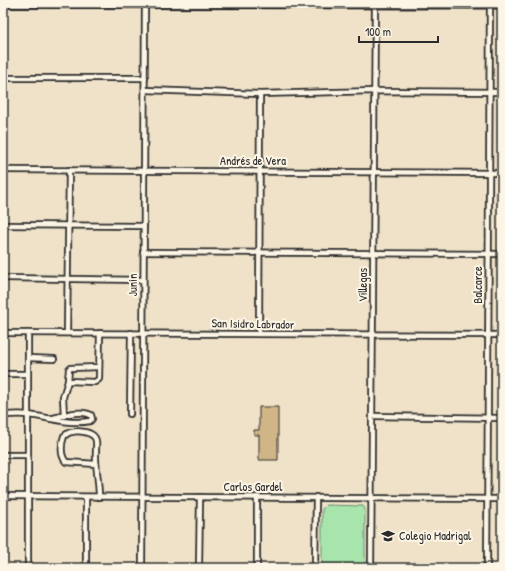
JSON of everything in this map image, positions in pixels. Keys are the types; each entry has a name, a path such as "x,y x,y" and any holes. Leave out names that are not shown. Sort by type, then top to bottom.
{"street":[{"path":"3,4 502,5"},
{"name":"Junín","path":"142,568 145,4"},
{"name":"Villegas","path":"371,568 375,4"},
{"name":"Balcarce","path":"486,568 490,4"},
{"path":"3,78 145,78"},
{"path":"145,90 260,94 375,91 502,92"},
{"path":"259,334 260,94"},
{"name":"Andrés de Vera","path":"3,170 502,173"},
{"path":"67,333 69,170"},
{"path":"3,225 144,226"},
{"path":"143,252 502,254"},
{"path":"3,278 143,280"},
{"path":"68,381 95,382 98,379 100,332"},
{"path":"130,414 132,332"},
{"name":"San Isidro Labrador","path":"3,333 143,332 502,336"},
{"path":"28,333 28,568"},
{"path":"28,358 54,359"},
{"path":"64,416 63,397 68,381 68,371 70,368 99,367"},
{"path":"3,374 28,374"},
{"path":"3,415 28,415 50,418 84,422 90,422 92,419 91,415 87,413 50,418"},
{"path":"372,416 502,418"},
{"path":"96,464 66,462 62,456 64,436 73,431 92,434 96,442 99,497"},
{"path":"3,455 28,455"},
{"name":"Carlos Gardel","path":"3,496 502,499"},
{"path":"86,497 86,568"},
{"path":"200,497 200,568"},
{"path":"257,497 257,568"},
{"path":"315,568 316,497"}],"green space":[{"path":"326,505 363,506 365,509 365,568 341,568 341,565 322,565 322,509"}],"building":[{"path":"259,407 278,407 278,460 259,460 259,435 254,435 254,430 259,430"}],"place":[{"name":"Colegio Madrigal","path":"388,536"}]}
